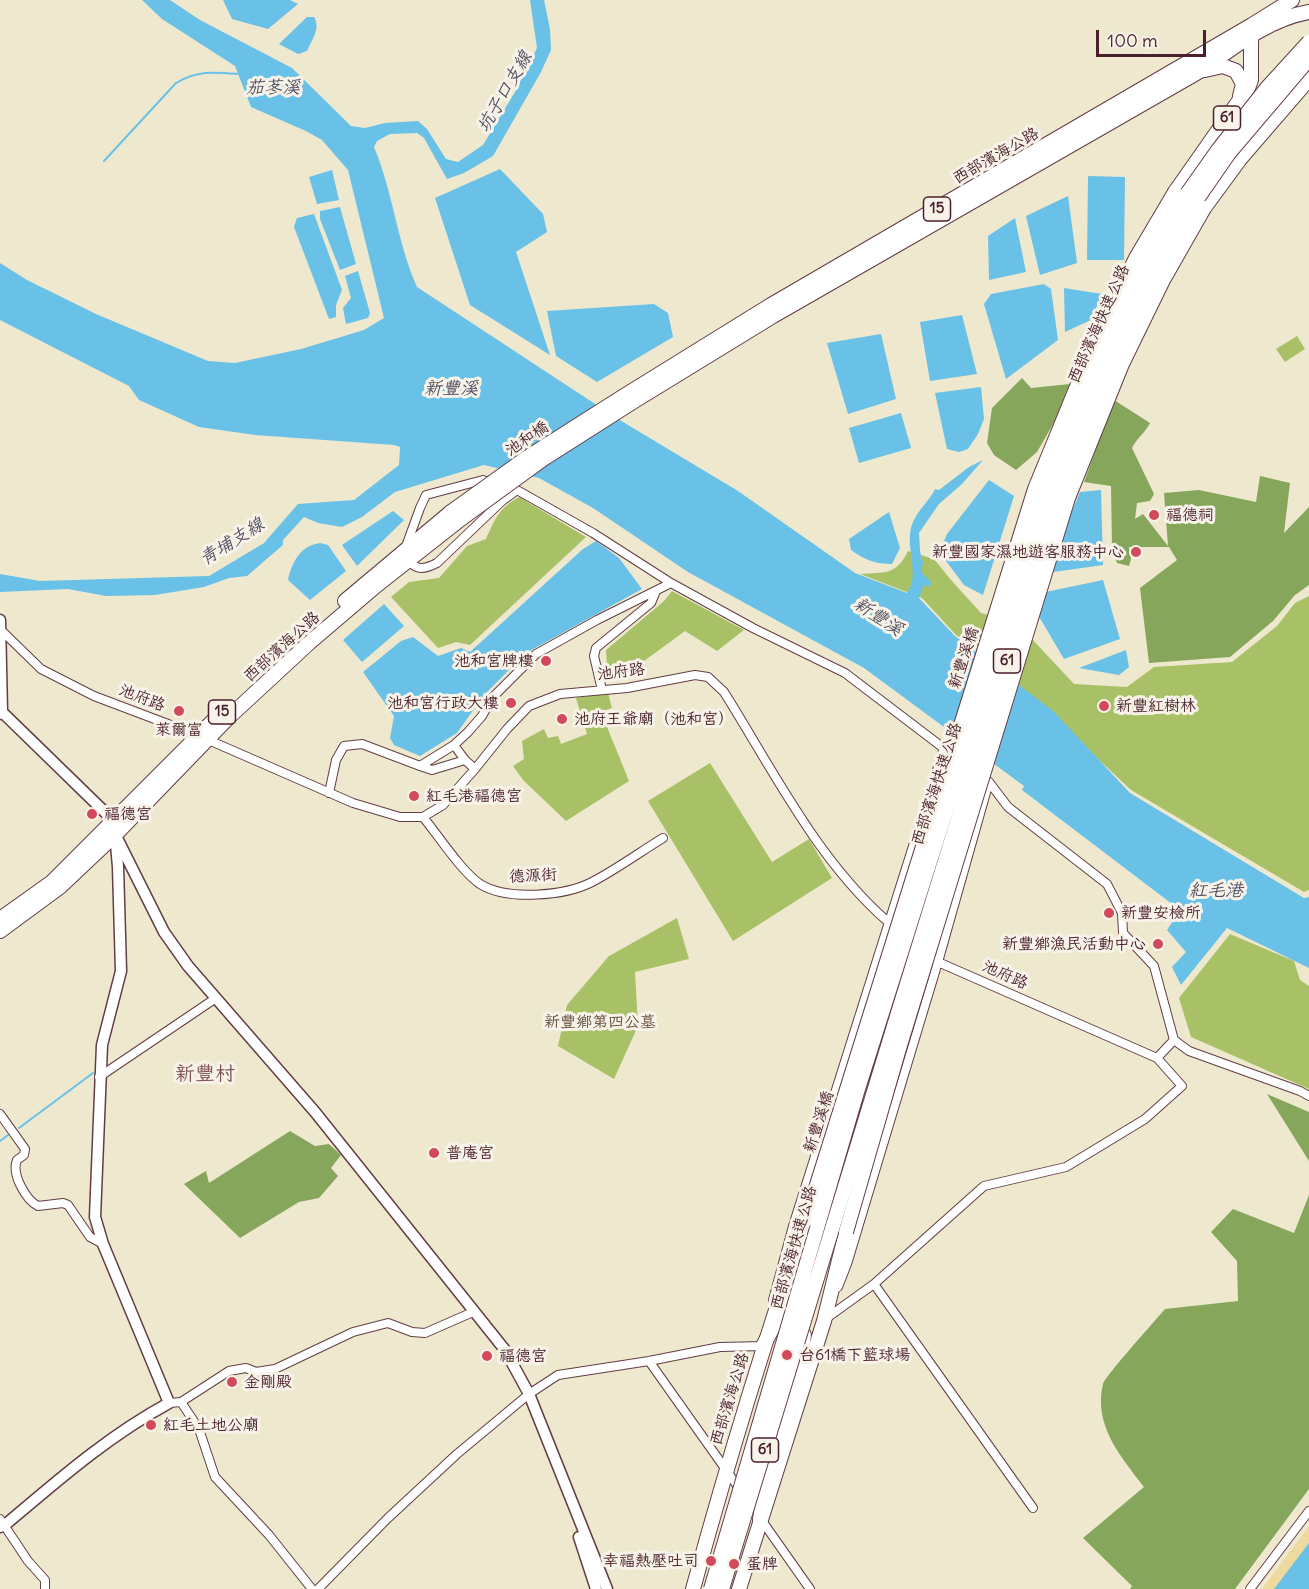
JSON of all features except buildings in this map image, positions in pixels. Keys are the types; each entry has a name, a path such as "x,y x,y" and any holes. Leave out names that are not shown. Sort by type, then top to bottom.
{"main road":[{"name":"西部濱海公路","path":"1138,99 1200,71 1292,0"},
{"name":"西部濱海公路","path":"627,399 773,316 1251,30 1293,15 1309,12"},
{"name":"61","path":"1238,103 1251,80 1251,30"},
{"name":"西部濱海快速公路","path":"711,1589 857,1092 1047,491 1099,358 1141,268 1184,198 1218,150 1267,88 1309,42"},
{"name":"西部濱海快速公路","path":"722,1589 1058,496 1112,360 1154,270 1193,205 1229,153 1309,59"},
{"path":"1200,71 1223,66 1236,71 1243,84 1238,103"},
{"name":"61","path":"739,1589 824,1321 846,1232 907,1023 1068,498 1122,364 1163,280 1204,208 1240,159 1309,79"},
{"name":"新豐溪橋","path":"806,1220 1035,489 1097,339 1136,258 1175,192 1238,103"},
{"name":"池和橋","path":"457,515 543,459 627,399"},
{"name":"西部濱海公路","path":"0,931 61,886 202,738 372,577 406,555 457,515"},
{"name":"西部濱海公路","path":"0,919 52,882 114,828"},
{"path":"763,1346 785,1305 828,1172 857,1092"},
{"name":"西部濱海公路","path":"693,1589 763,1346 806,1220"},
{"path":"760,1519 767,1472 799,1368 807,1312"}],"street":[{"path":"517,490 502,501 437,563 424,569 414,567 406,555 426,495 483,480 517,490 593,533 671,583 753,628 845,673 989,782 1008,807 1107,884 1122,913 1121,925 1124,933 1154,966 1174,1041 1189,1051 1309,1096"},
{"path":"496,484 502,501"},
{"path":"420,766 454,745 475,724 492,698 536,654 671,583"},
{"path":"602,690 594,656 596,648 651,603 656,591"},
{"path":"0,620 1,713 114,828 164,932 188,966 315,1112 505,1350 529,1394 607,1589"},
{"name":"池府路","path":"1,630 41,669 94,696 202,738 353,803 399,817 423,817 443,805 529,706 560,694 627,688 695,675 708,677 724,692 794,805 840,873 888,923 938,962 1157,1058"},
{"path":"329,793 339,754 344,746 362,744 432,770 465,760"},
{"path":"454,745 475,769"},
{"path":"318,1589 388,1518 457,1454 529,1394 558,1375 720,1347 763,1346 793,1226 944,748"},
{"path":"824,1321 847,1264 938,962 989,782"},
{"path":"929,792 981,809"},
{"name":"德源街","path":"423,817 469,875 479,883 501,893 516,895 542,894 591,883 663,838"},
{"path":"114,828 118,867 121,971 102,1045 95,1217 103,1244 169,1403"},
{"path":"99,1077 216,998"},
{"path":"824,1321 874,1284 984,1186 1066,1167 1145,1119 1182,1086 1157,1058 1174,1041"},
{"path":"0,1113 26,1149 15,1166 29,1199 38,1206 63,1203 68,1205 92,1240 103,1244"},
{"path":"874,1284 1033,1508"},
{"path":"45,1589 45,1580 28,1561 2,1524 139,1419 169,1403 181,1402 229,1371 246,1368 256,1372 276,1369 353,1332 388,1323 412,1332 425,1333 473,1312"},
{"path":"649,1361 810,1589"},
{"path":"181,1402 199,1429 215,1477 269,1535 312,1589"},
{"path":"566,1487 596,1589"},
{"path":"1250,1589 1309,1511"}],"green space":[{"path":"1297,336 1305,349 1285,362 1276,349"},
{"path":"1022,378 1031,388 1070,384 1056,419 1037,452 1016,470 994,455 987,443 992,408"},
{"path":"1114,400 1150,423 1132,448 1154,494 1150,501 1137,503 1135,519 1143,514 1168,546 1164,493 1199,490 1256,502 1260,476 1290,483 1284,533 1309,507 1309,585 1295,595 1273,621 1230,657 1149,663 1140,588 1177,560 1169,547 1129,547 1131,559 1129,566 1117,563 1112,548 1111,486 1084,482"},
{"path":"519,497 586,537 470,645 456,642 438,648 391,597 409,582 439,578 467,546 486,539 498,515"},
{"path":"908,551 934,559 981,613 1018,624 1074,684 1127,687 1154,667 1232,662 1277,626 1295,603 1309,596 1309,890 1304,892 1131,790 1002,669 956,635 922,598 860,574 894,569"},
{"path":"672,591 744,630 717,651 685,631 618,680 608,682 606,650 664,601"},
{"path":"608,693 612,708 601,712 629,781 566,821 523,780 513,766 524,759 522,741 544,729 548,738 558,736 561,744 587,734 576,698"},
{"path":"710,763 772,862 809,839 832,878 733,941 648,801"},
{"name":"新豐鄉第四公墓","path":"677,918 689,959 635,972 638,1026 614,1079 558,1046 567,1005 609,956"},
{"path":"1230,934 1294,961 1300,980 1309,986 1309,1089 1191,1037 1179,998"},
{"path":"1267,1094 1309,1112 1309,1161"},
{"path":"290,1131 315,1146 329,1144 341,1155 331,1168 338,1176 319,1198 299,1202 240,1238 184,1184 206,1171 209,1183"},
{"path":"1309,1195 1309,1489 1235,1589 1130,1589 1132,1586 1083,1538 1144,1487 1111,1440 1102,1413 1103,1384 1121,1359 1165,1309 1238,1301 1237,1261 1211,1232 1233,1209 1294,1233"}],"sand":[{"path":"1309,1526 1309,1559 1286,1589 1262,1589"}],"water":[{"name":"新豐溪","path":"142,0 170,0 200,20 292,68 351,126 365,128 385,123 418,121 427,129 446,159 458,162 483,145 515,92 537,48 530,0 544,0 550,29 551,50 493,156 464,173 447,179 424,138 417,133 390,134 377,141 374,147 417,287 618,419 738,491 855,573 907,593 913,572 910,534 917,515 935,489 939,490 969,467 983,460 962,484 939,504 919,533 923,563 921,572 931,582 930,587 924,585 919,598 955,636 1053,711 1130,793 1304,898 1309,897 1309,968 1227,928 1181,985 1172,967 1186,952 1167,930 1180,910 1022,790 1024,786 864,668 688,572 593,508 539,478 484,465 395,492 362,517 342,527 318,523 304,517 283,540 283,545 247,576 229,578 204,587 155,595 106,596 68,589 0,592 0,574 40,581 209,576 264,543 298,504 354,500 399,465 400,447 394,445 255,435 199,427 139,400 129,386 0,320 0,263 27,280 96,314 208,361 235,363 301,349 364,330 384,318 348,170 322,140 251,107 235,66 162,19"},
{"path":"223,0 290,0 298,4 268,29 232,19"},
{"path":"307,17 314,17 317,25 307,51 298,54 279,44"},
{"path":"500,169 543,214 547,232 516,252 550,355 470,305 435,198"},
{"path":"332,170 339,200 317,204 309,177"},
{"path":"1088,176 1125,177 1124,260 1087,260"},
{"path":"1068,196 1077,263 1040,275 1026,216"},
{"path":"340,207 356,264 340,270 320,219 320,211"},
{"path":"314,214 342,290 336,305 336,317 329,319 294,227 297,218"},
{"path":"1015,218 1026,272 989,280 988,236"},
{"path":"358,271 370,313 368,318 346,324 343,308 351,298 345,276"},
{"path":"1044,284 1051,289 1058,340 1006,379 984,304 991,294"},
{"path":"1064,288 1102,294 1091,320 1065,332"},
{"path":"654,304 668,313 673,337 597,382 556,356 547,311"},
{"path":"962,315 977,374 930,381 920,322"},
{"path":"881,334 896,399 848,414 827,343"},
{"path":"981,387 984,419 978,434 968,449 959,452 947,449 935,393"},
{"path":"901,413 911,448 859,463 849,428"},
{"path":"989,480 1014,496 983,595 964,585 946,561 941,548 947,534"},
{"path":"1101,490 1103,565 1046,573 1080,492"},
{"path":"393,511 404,520 357,566 342,545"},
{"path":"889,512 900,548 892,564 870,561 851,550 849,539"},
{"path":"596,541 619,558 642,589 526,653 484,695 457,733 420,756 394,745 390,738 394,716 363,672 401,641 413,637 438,656 461,648 470,652 583,549"},
{"path":"320,543 328,545 346,571 310,600 288,580 292,567 302,551"},
{"path":"1103,580 1120,639 1064,659 1031,603 1041,593"},
{"path":"384,604 404,626 362,662 343,640"},
{"path":"1126,650 1129,667 1119,675 1079,668"},
{"path":"1309,1543 1309,1589 1274,1589"}],"waterway":[{"name":"茄苳溪","path":"104,161 176,83 199,74 238,74"},
{"path":"19,1128 93,1073"},
{"path":"0,1141 8,1135"}],"place":[{"name":"福德祠","path":"1154,515"},
{"name":"新豐國家濕地遊客服務中心","path":"1136,552"},
{"name":"池和宫牌樓","path":"546,661"},
{"name":"池和宮行政大樓","path":"511,703"},
{"name":"新豐紅樹林","path":"1104,706"},
{"name":"萊爾富","path":"179,711"},
{"name":"池府王爺廟（池和宮）","path":"562,719"},
{"name":"紅毛港福德宮","path":"414,796"},
{"name":"福德宮","path":"92,814"},
{"name":"新豐安檢所","path":"1109,913"},
{"name":"新豐鄉漁民活動中心","path":"1158,944"},
{"name":"普庵宫","path":"434,1153"},
{"name":"台61橋下籃球場","path":"787,1355"},
{"name":"福德宫","path":"487,1356"},
{"name":"金剛殿","path":"232,1382"},
{"name":"紅毛土地公廟","path":"151,1425"},
{"name":"幸福熱壓吐司","path":"711,1561"},
{"name":"蛋牌","path":"734,1564"}],"district":[{"name":"新豐村","path":"205,1074"}],"water label":[{"name":"坑子口支線","path":"505,92"},
{"name":"青埔支線","path":"232,542"},
{"name":"紅毛港","path":"1216,891"}]}
